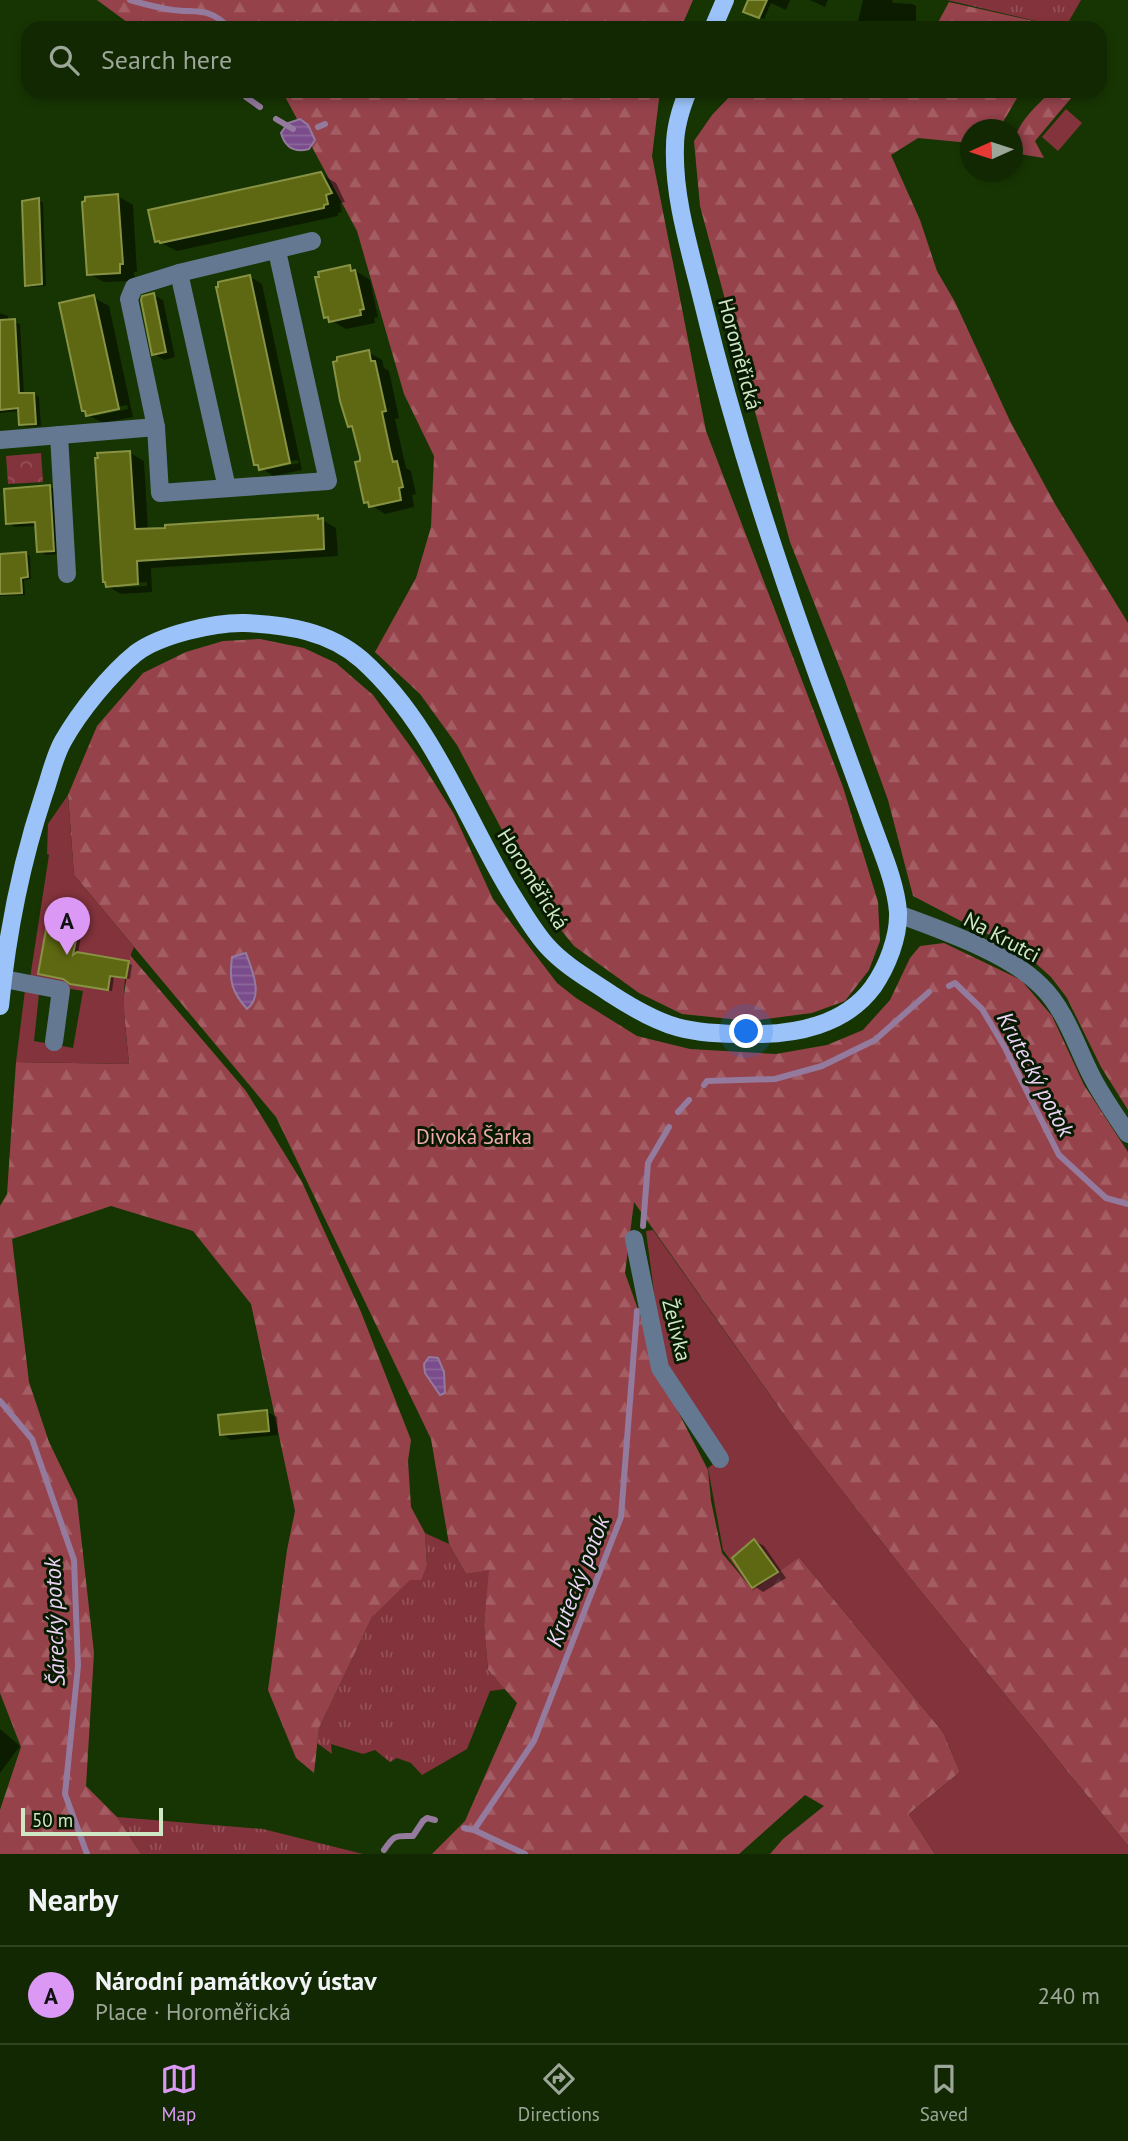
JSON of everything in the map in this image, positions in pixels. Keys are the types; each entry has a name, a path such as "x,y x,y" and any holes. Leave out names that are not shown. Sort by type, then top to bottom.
{"main road":[{"path":"716,21 725,0"},
{"name":"Horoměřická","path":"1,993 20,876 30,835 63,741 96,694 139,651 185,632 229,623 279,625 323,636 362,660 407,707 443,764 495,865 543,942 562,961 645,1016 678,1029 706,1034 771,1034 814,1027 849,1012 874,986 892,951 898,914 889,870 809,653 729,408 678,195 674,145 685,98"}],"street":[{"path":"276,251 328,481 160,493 156,427 128,299 134,287 179,273 312,241"},
{"path":"179,273 227,488"},
{"path":"0,440 156,427"},
{"path":"59,435 68,574"},
{"name":"Na Krutci","path":"898,914 984,949 1026,973 1041,985 1059,1009 1092,1078 1128,1134"},
{"path":"1,993 61,990 54,1042"},
{"name":"Želivka","path":"634,1239 660,1368 720,1459"}],"green space":[{"path":"97,0 693,0 684,21 126,21"},
{"path":"947,0 1081,0 1069,21 1036,21"},
{"path":"949,2 1034,21 939,21"},
{"path":"286,98 659,98 652,156 706,431 843,787 878,902 880,941 869,970 845,1001 812,1013 750,1021 682,1014 639,993 574,946 544,909 457,745 420,694 375,652 416,578 431,527 434,456 404,394 357,231"},
{"path":"728,98 1017,98 1005,119 960,119 960,142 918,138 891,155 920,220 937,271 955,302 1010,421 1055,504 1128,623 1128,1110 1101,1067 1067,998 1051,977 1014,944 982,932 913,896 888,800 790,542 700,206 694,141 712,115"},
{"path":"1044,98 1071,98 1035,141 1044,158 1023,155 1023,122"},
{"path":"1066,109 1082,123 1058,151 1042,137"},
{"path":"41,453 43,482 8,484 6,456"},
{"name":"Divoká Šárka","path":"260,639 304,648 336,663 373,695 418,757 454,814 493,899 557,983 637,1036 690,1049 776,1054 827,1045 863,1030 890,1000 910,958 920,946 944,943 1021,980 1052,1016 1084,1085 1128,1152 1128,1846 906,1573 794,1429 634,1202 625,1273 666,1388 708,1470 711,1501 722,1553 753,1590 799,1557 943,1732 960,1772 909,1814 935,1854 770,1854 783,1839 824,1806 805,1795 739,1854 432,1854 465,1821 517,1703 488,1670 484,1625 489,1570 466,1574 449,1544 431,1439 276,1117 74,875 68,795 97,726 143,673 186,652 223,641"},
{"path":"68,795 74,875 134,947 124,990 129,1064 16,1062 25,990 30,978 49,855 48,824","holes":["40,984 83,991 73,1048 34,1041"]},
{"path":"130,955 246,1091 302,1182 361,1312 411,1440 408,1461 411,1507 425,1533 427,1565 421,1580 410,1580 372,1617 319,1728 314,1773 296,1758 268,1690 295,1511 251,1304 193,1231 111,1206 12,1239 29,1382 49,1442 77,1500 94,1653 86,1786 117,1817 141,1854 0,1854 0,1810 21,1747 0,1693 0,1206 7,1194 16,1062 129,1064 123,1002"},
{"path":"653,1230 794,1429 906,1573 1128,1846 1128,1854 935,1854 909,1814 960,1772 943,1732 799,1557 753,1591 723,1550 708,1468 725,1455 663,1361 646,1231"},
{"path":"425,1533 449,1544 466,1574 490,1569 484,1625 488,1670 505,1689 490,1691 467,1749 422,1775 411,1763 397,1758 390,1762 375,1750 363,1754 331,1744 332,1754 317,1743 319,1728 372,1617 402,1580 427,1565"},
{"path":"117,1817 263,1829 363,1854 141,1854"}],"shaded area":[{"path":"300,119 308,125 315,140 309,149 291,148 281,133 288,123"},
{"path":"246,953 256,990 252,1004 247,1009 234,991 231,972 232,957"},
{"path":"429,1357 438,1358 444,1372 445,1393 440,1395 425,1373 424,1364"}],"building":[{"path":"748,0 767,0 759,18 743,12"},
{"path":"321,172 332,193 326,195 328,204 324,205 324,208 155,242 148,210"},
{"path":"118,194 123,264 120,264 120,273 87,275 82,202 85,197"},
{"path":"39,198 42,284 25,286 22,201"},
{"path":"350,265 351,271 355,270 364,309 360,310 361,315 329,322 328,317 324,318 315,277 319,277 318,272"},
{"path":"250,275 290,463 259,470 258,465 254,465 216,287 218,282"},
{"path":"154,293 166,352 152,355 141,300 142,296"},
{"path":"94,295 119,409 86,416 85,411 82,411 59,303"},
{"path":"15,319 19,393 34,393 36,424 19,425 18,408 0,410 0,320"},
{"path":"369,350 371,361 375,361 386,411 382,412 390,450 393,462 397,461 403,487 399,488 401,500 369,507 368,502 364,503 355,462 360,461 360,457 352,426 348,427 340,401 333,362 337,361 337,357"},
{"path":"130,451 135,529 318,515 318,519 323,518 324,549 137,561 138,584 106,587 103,582 95,458 98,458 97,453"},
{"path":"50,485 54,551 37,552 35,522 6,524 4,489"},
{"path":"26,552 28,577 21,578 22,593 0,594 0,554"},
{"path":"48,919 79,924 73,955 77,952 129,961 126,978 110,976 108,990 70,984 63,979 38,974"},
{"path":"267,1410 269,1431 220,1435 218,1415"},
{"path":"754,1539 778,1572 752,1588 732,1558"}],"waterway":[{"path":"130,0 168,9 197,11 222,21"},
{"path":"247,98 260,107"},
{"path":"276,119 293,129"},
{"path":"318,127 325,124"},
{"name":"Krutecký potok","path":"949,986 955,983 982,1009 1004,1046 1059,1155 1106,1198 1128,1204"},
{"name":"Krutecký potok","path":"704,1085 707,1081 775,1079 822,1066 875,1040 929,992"},
{"name":"Krutecký potok","path":"678,1112 689,1100"},
{"name":"Krutecký potok","path":"643,1226 648,1163 669,1127"},
{"name":"Krutecký potok","path":"464,1828 474,1830 534,1741 621,1517 637,1311"},
{"name":"Šárecký potok","path":"0,1401 32,1439 74,1560 78,1666 65,1794 87,1854"},
{"name":"Krutecký potok","path":"384,1850 396,1837 413,1836 427,1818 435,1820"},
{"path":"474,1830 525,1854"}],"place":[{"name":"Národní památkový ústav","path":"67,955"}]}
